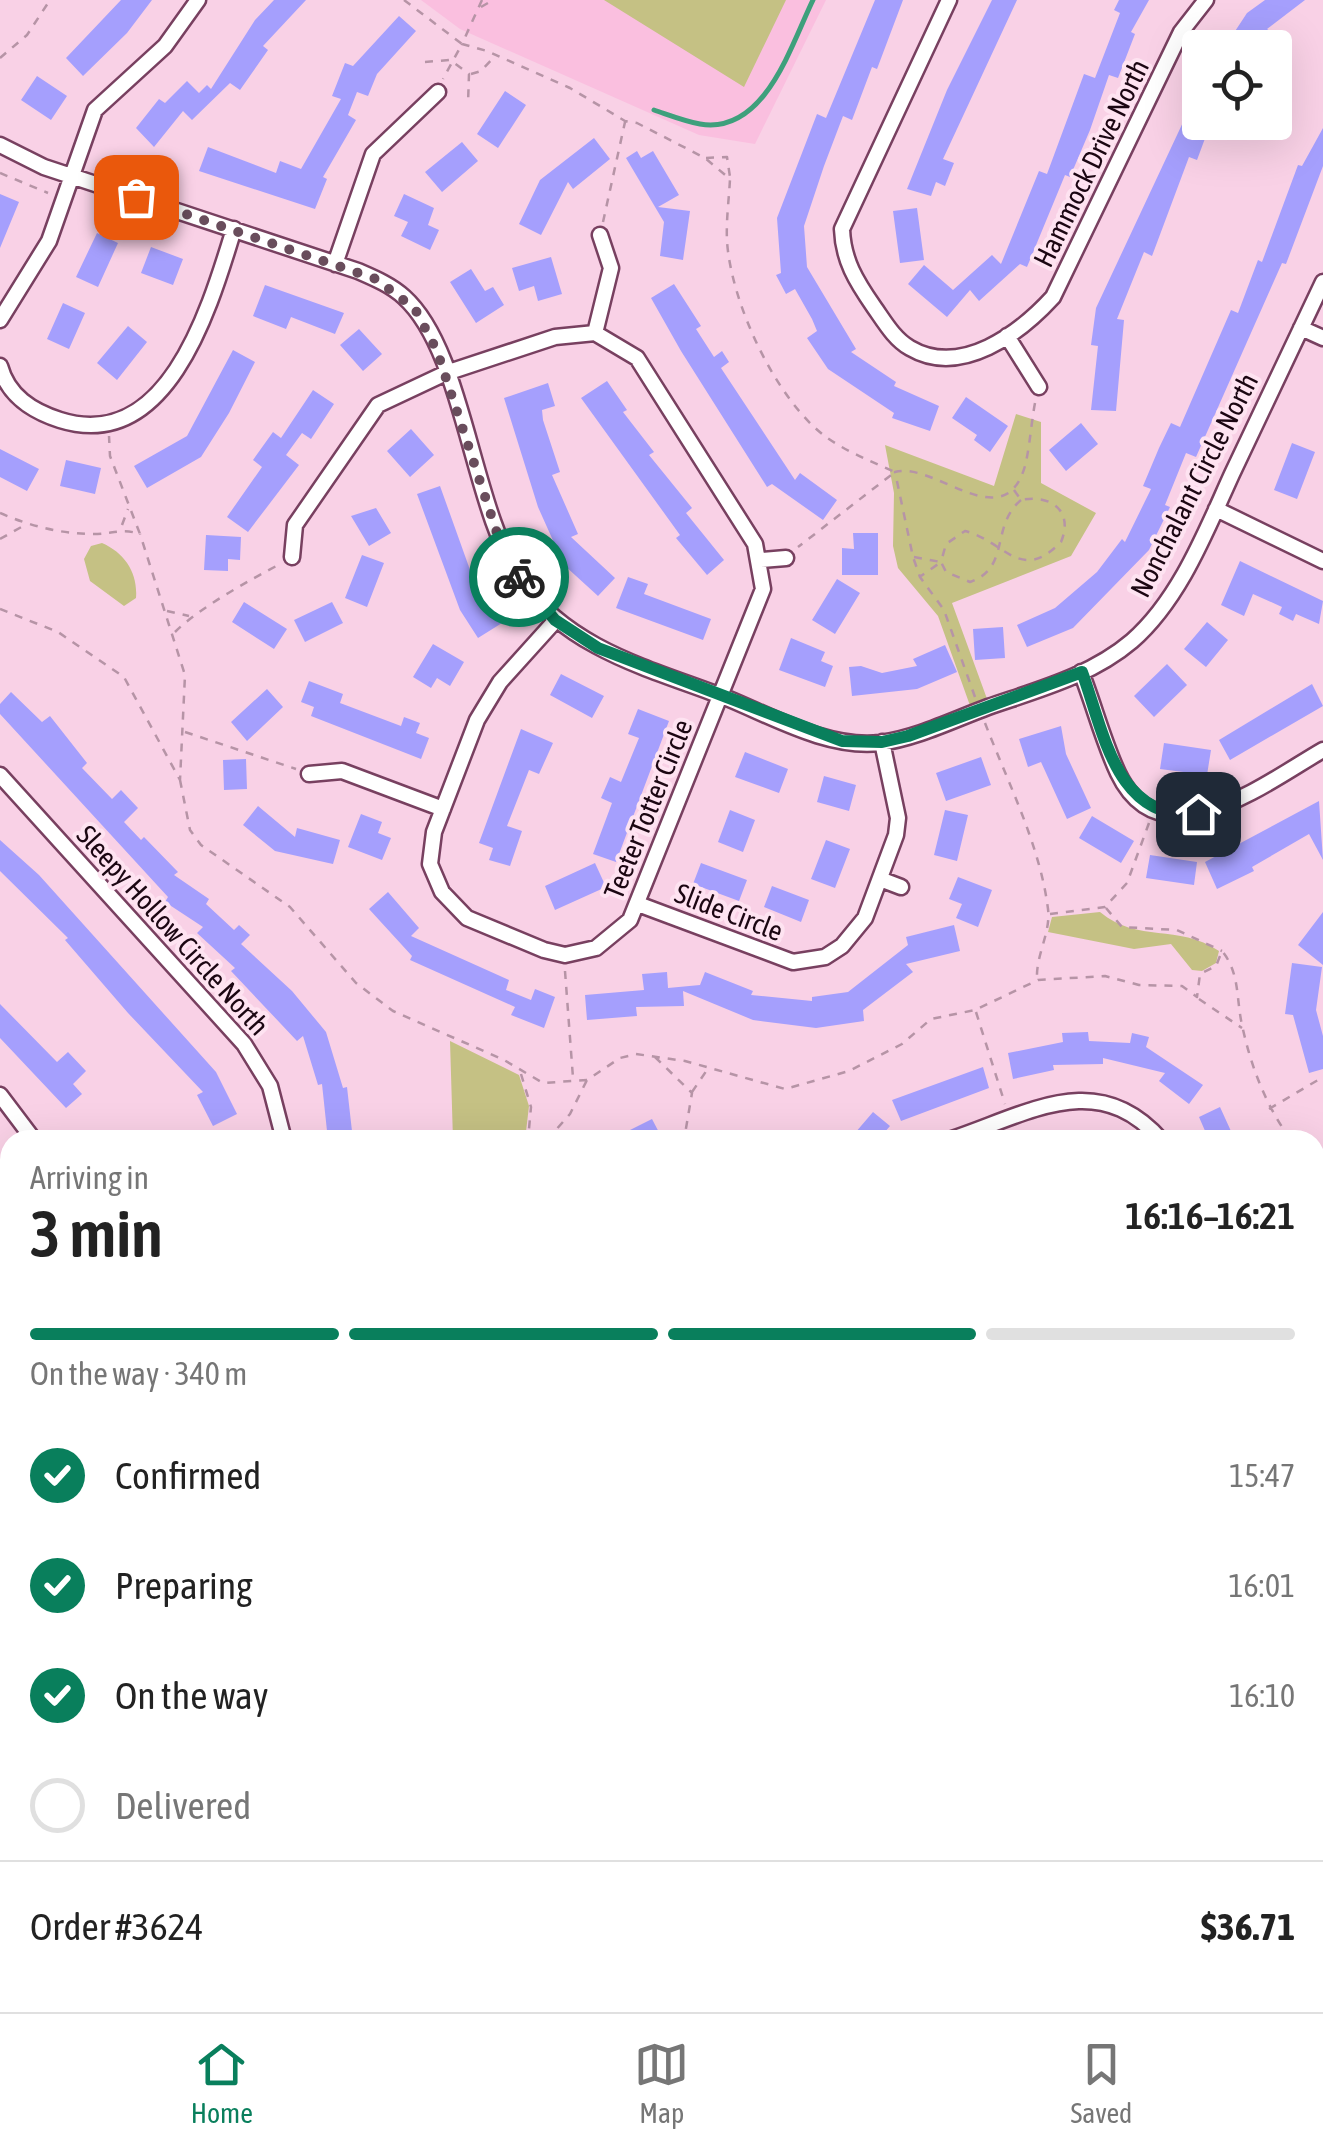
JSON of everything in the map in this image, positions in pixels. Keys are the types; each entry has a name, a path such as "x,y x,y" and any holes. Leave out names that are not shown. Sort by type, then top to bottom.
{"street":[{"path":"0,320 40,259 95,110 165,46 198,0"},
{"name":"Hammock Drive North","path":"949,0 842,228 843,246 856,281 896,337 920,353 954,357 982,350 1007,336 1041,310 1064,279 1181,32 1206,0"},
{"path":"335,264 373,154 438,92"},
{"name":"Nonchalant Circle North","path":"0,145 70,176 376,279 404,297 428,328 446,373 498,536 523,583 555,620 598,648 820,736 882,742 980,711 1082,672 1130,643 1159,614 1216,509 1323,282"},
{"path":"0,366 11,390 44,415 80,426 108,426 148,403 185,354 211,303 234,229"},
{"path":"595,333 611,268 600,235"},
{"path":"1302,328 1323,338"},
{"path":"292,557 296,525 366,420 393,396 446,373 555,337 595,333 637,358 760,560 786,558"},
{"path":"1007,336 1039,387"},
{"path":"1216,509 1323,561"},
{"name":"Teeter Totter Circle","path":"564,955 606,942 619,933 638,904 763,588 760,560"},
{"path":"555,620 487,701 434,832 430,864 451,905 467,918 564,955"},
{"path":"1082,672 1119,774 1139,801 1153,810 1184,816 1215,810 1323,750"},
{"name":"Slide Circle","path":"638,904 774,958 809,961 825,957 857,931 880,879 898,818 882,742"},
{"path":"310,774 342,771 443,809"},
{"name":"Sleepy Hollow Circle North","path":"0,775 244,1044 270,1086 281,1130"},
{"path":"880,879 902,887"},
{"path":"0,1096 26,1130"},
{"path":"980,1130 1070,1101 1106,1100 1138,1116 1152,1130"}],"path":[{"path":"0,58 26,35 50,0"},
{"path":"404,0 462,44 570,88 625,121 638,122 705,158 730,179"},
{"path":"438,92 482,0"},
{"path":"478,9 493,0"},
{"path":"425,62 450,60 469,74 480,72 495,56"},
{"path":"468,104 469,74"},
{"path":"600,235 625,121"},
{"path":"705,158 726,156 730,179 727,242 747,318 772,372 794,406 825,436 895,472 914,472 988,498 1013,489 1024,468 1039,387"},
{"path":"0,173 50,194"},
{"path":"108,426 110,456 174,632 187,690 180,780 190,830 201,845 290,907 356,982 393,1011 543,1083 587,1080"},
{"path":"895,472 920,577 944,610 1029,838 1049,914 1038,980"},
{"path":"786,558 895,472"},
{"path":"1013,489 1020,500"},
{"path":"920,577 941,562 946,544 965,531 984,536 998,548 1012,557 1034,561 1061,542 1066,522 1062,510 1042,498 1020,500 1004,518 998,548 994,570 970,582 946,572 941,562"},
{"path":"121,528 129,508"},
{"path":"0,513 26,524 92,534 121,528 140,534"},
{"path":"0,539 26,524"},
{"path":"166,610 190,617 204,614 231,591 292,557"},
{"path":"913,557 941,562"},
{"path":"0,609 58,632 124,677 180,780"},
{"path":"174,632 190,617"},
{"path":"184,732 310,774"},
{"path":"1049,914 1105,907 1127,883 1153,810"},
{"path":"1105,907 1122,927 1178,930 1222,951 1234,966 1243,1029 1268,1110 1283,1130"},
{"path":"1197,997 1200,974 1216,966 1222,951"},
{"path":"564,955 573,1080"},
{"path":"556,1130 570,1114 587,1080 620,1058 654,1055 785,1089 849,1072 902,1044 931,1019 975,1010 1038,980 1105,976 1138,985 1182,986 1243,1029"},
{"path":"975,1010 1010,1120"},
{"path":"654,1055 692,1093"},
{"path":"686,1130 692,1093 708,1069"},
{"path":"520,1070 531,1107 529,1130"},
{"path":"1268,1110 1323,1077"}],"shaded area":[{"path":"421,0 826,0 755,144 699,135 460,29"},
{"path":"604,0 786,0 744,87"},
{"path":"1016,414 1041,422 1041,483 1096,513 1071,556 952,603 990,707 973,714 938,616 898,568 893,546 894,493 885,445 994,486"},
{"path":"102,543 117,552 132,572 136,598 124,606 90,581 84,559 91,546"},
{"path":"1100,912 1129,928 1203,943 1219,951 1216,963 1202,971 1192,970 1171,944 1134,949 1048,932 1052,917"},
{"path":"450,1041 519,1075 529,1106 526,1130 453,1130"}],"building":[{"path":"121,0 152,0 127,33 83,76 66,58"},
{"path":"274,0 306,0 263,46 268,50 240,90 230,83 192,120 183,111 154,147 136,128 159,99 165,103 187,81 199,93 207,85 211,89 255,20"},
{"path":"875,0 903,0 877,69 872,67 852,120 843,116 824,166 804,226 807,267 856,349 851,352 896,382 894,386 939,406 930,431 892,418 894,413 828,369 807,338 817,331 812,319 795,289 786,294 776,275 781,273 777,218 817,114 826,118"},
{"path":"992,0 1017,0 943,159 954,163 945,186 936,182 931,196 907,189 947,90"},
{"path":"1119,0 1149,0 1131,32 1135,34 1118,78 1109,75 1070,177 1065,175 1027,267 1020,264 979,301 970,290 947,317 908,284 924,265 953,290 992,255 1001,264 1039,171 1047,174 1084,74 1095,78 1120,13 1114,10"},
{"path":"1265,0 1305,0 1268,30 1236,30 1247,13"},
{"path":"399,16 416,31 377,74 368,96 357,92 348,115 356,120 323,177 327,179 315,209 199,171 208,147 276,173 280,161 301,169 341,99 332,96 345,63 353,66"},
{"path":"37,76 67,96 51,120 21,100"},
{"path":"505,91 526,105 498,148 477,134"},
{"path":"1182,124 1182,140 1204,140 1197,160 1189,157 1152,256 1144,252 1117,319 1124,320 1116,411 1091,410 1098,346 1091,345 1096,308"},
{"path":"1323,128 1323,166 1286,264 1282,263 1196,457 1186,453 1165,505 1170,507 1149,550 1073,628 1027,647 1017,625 1055,608 1097,572 1122,539 1125,542 1151,489 1143,486 1159,448 1171,423 1180,427 1231,310 1238,313 1258,260 1262,262 1298,165 1302,166"},
{"path":"594,138 610,159 573,189 568,182 541,235 519,224 540,180"},
{"path":"462,142 478,161 442,192 425,172"},
{"path":"637,151 641,158 653,151 679,195 658,207 690,211 683,260 660,256 664,222 626,158"},
{"path":"0,194 19,202 0,248"},
{"path":"404,194 434,208 428,225 439,230 430,250 401,236 408,222 394,216"},
{"path":"917,208 924,260 900,263 893,211"},
{"path":"97,233 118,243 98,287 76,277"},
{"path":"151,247 183,259 173,285 141,273"},
{"path":"551,257 562,294 538,301 534,286 519,291 512,268"},
{"path":"471,269 485,291 493,287 504,305 476,323 450,282"},
{"path":"674,284 701,326 696,329 714,357 722,351 729,362 721,368 795,480 800,473 837,500 823,520 772,484 767,487 681,351 651,298"},
{"path":"265,285 344,313 335,334 291,317 286,329 253,316"},
{"path":"63,303 85,313 69,349 47,339"},
{"path":"128,326 147,342 117,380 97,363"},
{"path":"359,329 382,354 363,371 340,345"},
{"path":"233,350 255,362 229,413 201,457 147,488 134,466 187,436"},
{"path":"607,381 627,410 623,412 654,452 649,455 692,508 686,513 724,560 707,575 676,538 680,535 581,398"},
{"path":"548,383 555,406 542,410 543,420 560,472 552,475 578,534 571,537 615,578 598,596 564,565 538,507 504,398"},
{"path":"313,390 334,404 311,439 302,433 286,455 299,465 248,532 227,517 262,467 253,460 273,432 281,438"},
{"path":"966,397 1008,426 990,452 974,440 977,435 952,418"},
{"path":"1081,423 1098,444 1066,471 1049,450"},
{"path":"411,429 434,455 410,477 387,451"},
{"path":"1292,443 1315,452 1297,499 1274,490"},
{"path":"0,449 39,469 27,491 0,477"},
{"path":"66,460 101,468 95,494 60,486"},
{"path":"440,486 479,595 483,593 502,623 478,638 460,610 417,494"},
{"path":"376,508 391,533 369,546 351,516"},
{"path":"853,533 878,533 878,575 842,575 842,548 854,549"},
{"path":"206,535 241,537 240,560 228,559 228,571 204,570"},
{"path":"362,555 384,563 367,607 345,598"},
{"path":"1240,561 1323,601 1319,624 1296,614 1293,621 1279,614 1282,607 1253,594 1244,616 1221,605"},
{"path":"628,577 648,584 644,594 711,619 703,640 616,608"},
{"path":"837,579 860,593 835,634 812,620"},
{"path":"244,602 287,629 274,649 232,622"},
{"path":"332,602 343,623 305,642 294,620"},
{"path":"1207,622 1228,640 1206,667 1184,649"},
{"path":"1003,627 1005,658 975,660 973,629"},
{"path":"791,638 825,652 821,661 833,666 825,687 779,670"},
{"path":"433,644 464,662 450,686 437,678 431,688 413,677"},
{"path":"945,645 957,672 917,689 852,696 849,667 861,666 882,673 917,666 913,659"},
{"path":"1167,664 1187,685 1154,717 1134,696"},
{"path":"561,674 604,696 592,718 550,695"},
{"path":"309,681 343,694 340,703 401,726 404,717 420,723 416,733 429,738 421,759 311,716 314,707 301,702"},
{"path":"1312,684 1323,706 1230,760 1219,740"},
{"path":"267,689 283,707 247,741 231,722"},
{"path":"11,692 42,722 50,716 87,763 82,768 112,799 121,790 138,808 124,822 178,872 174,875 209,899 206,904 234,930 239,925 250,935 241,944 292,991 326,1032 343,1088 347,1087 352,1130 327,1130 322,1084 318,1085 303,1036 297,1041 231,971 235,968 197,933 203,927 165,902 168,897 0,714 0,704"},
{"path":"638,709 669,721 616,862 593,854 612,803 601,798 610,777 621,782 639,738 628,734"},
{"path":"1061,726 1066,754 1091,808 1067,819 1041,762 1028,767 1019,739"},
{"path":"521,729 553,743 539,774 529,770 507,826 522,831 510,866 489,860 493,848 479,843"},
{"path":"1164,743 1211,750 1207,775 1160,769"},
{"path":"745,752 788,769 779,793 735,777"},
{"path":"981,757 991,785 946,801 936,773"},
{"path":"246,759 247,789 224,790 223,760"},
{"path":"824,776 856,785 849,811 817,802"},
{"path":"1319,801 1323,860 1309,834 1252,867 1254,871 1217,889 1205,862"},
{"path":"258,806 295,837 297,828 340,840 333,864 275,851 243,825"},
{"path":"730,810 755,820 743,852 718,842"},
{"path":"945,810 968,815 957,861 934,855"},
{"path":"361,814 382,822 378,833 391,838 382,860 348,847"},
{"path":"1092,816 1134,841 1121,863 1079,838"},
{"path":"0,840 39,875 216,1072 237,1114 213,1126 197,1095 203,1092 128,1013 65,940 68,938 0,871"},
{"path":"826,840 850,849 835,888 811,879"},
{"path":"1150,855 1197,862 1194,885 1146,878"},
{"path":"595,863 606,887 555,910 545,886"},
{"path":"701,863 747,880 739,901 693,884"},
{"path":"958,877 992,890 978,927 956,918 962,904 949,899"},
{"path":"772,886 809,900 801,922 764,907"},
{"path":"388,892 419,928 411,936 509,980 506,990 531,1000 535,989 555,997 544,1028 511,1015 515,1007 410,960 412,956 369,909"},
{"path":"1323,912 1323,965 1298,945"},
{"path":"954,925 960,951 906,964 913,972 863,1010 864,1021 816,1028 753,1020 683,991 684,1006 636,1007 637,1016 587,1020 585,995 644,990 642,974 667,972 668,988 700,985 705,972 753,991 751,995 812,1001 812,997 848,992 908,945 906,937"},
{"path":"1292,963 1322,967 1316,1010 1323,1036 1323,1069 1309,1073 1293,1015 1285,1014"},
{"path":"0,1004 57,1062 68,1052 86,1071 73,1084 82,1094 66,1108 0,1038"},
{"path":"1088,1032 1089,1041 1130,1043 1132,1033 1149,1037 1146,1047 1203,1085 1189,1104 1159,1081 1165,1073 1103,1058 1103,1064 1053,1065 1054,1070 1013,1079 1008,1053 1063,1042 1062,1033"},
{"path":"983,1067 989,1088 901,1121 892,1100"},
{"path":"1220,1107 1230,1130 1205,1130 1199,1117"},
{"path":"873,1112 890,1126 887,1130 858,1130"},
{"path":"652,1119 658,1130 630,1130"}],"waterway":[{"path":"654,110 700,124 723,124 742,116 773,83 813,0"}],"way so far":[{"path":"136,197 358,271 404,297 428,328 498,536 519,577"}],"route":[{"path":"519,577 555,620 598,648 820,736 842,741 862,744 908,736 1082,672 1119,774 1128,788 1153,810 1184,816 1198,814"}]}
